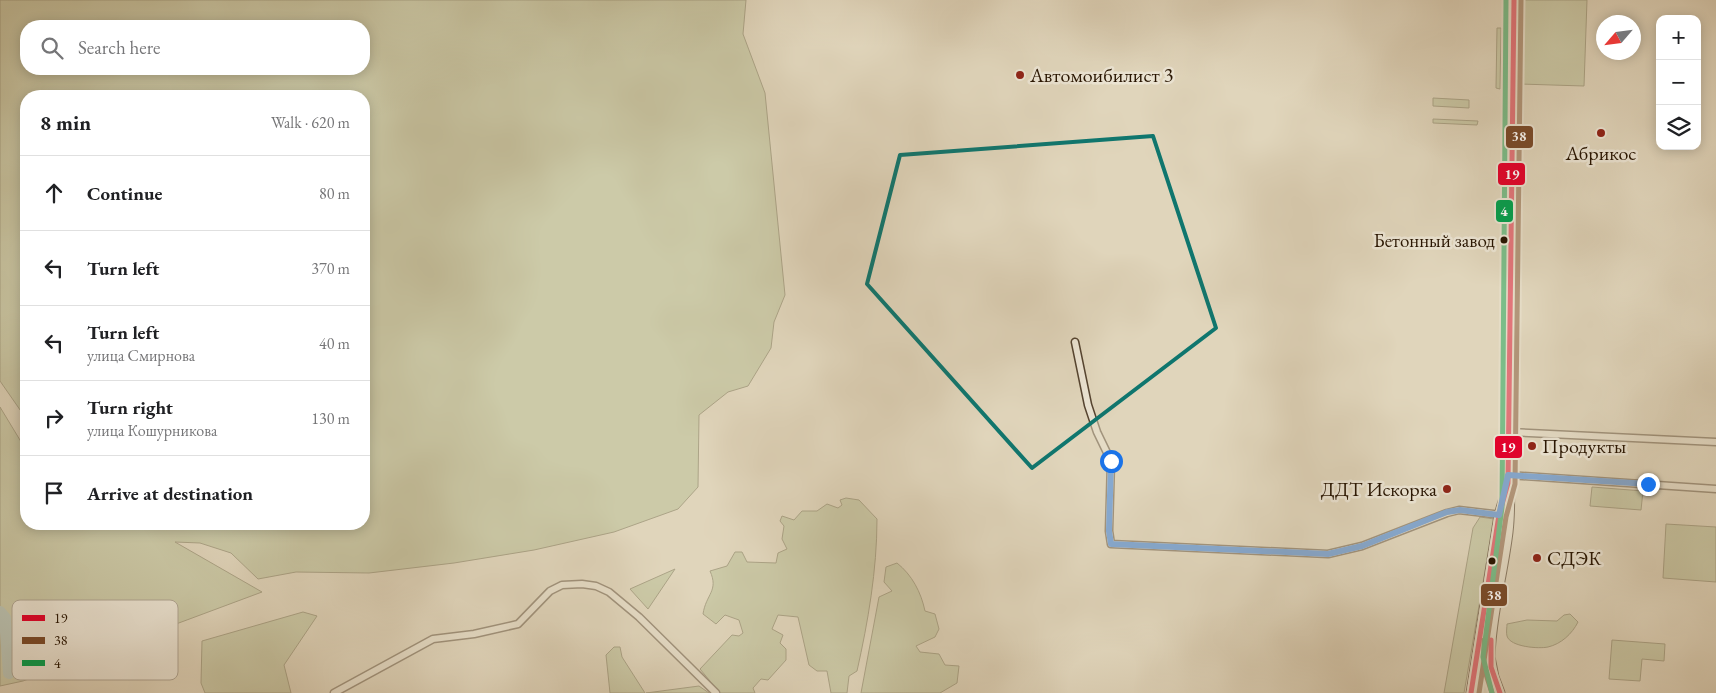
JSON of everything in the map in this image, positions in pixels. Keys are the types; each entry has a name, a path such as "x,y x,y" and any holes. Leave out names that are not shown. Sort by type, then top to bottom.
{"main road":[{"path":"1500,693 1491,666 1490,645 1510,516 1508,432 1514,0"},
{"path":"1471,693 1499,515 1508,479"}],"street":[{"path":"1075,342 1088,405 1097,432 1111,461 1109,531 1111,544 1328,554 1362,546 1447,512 1460,510 1510,516"},
{"path":"1508,432 1716,442"},
{"path":"1508,479 1716,489"},
{"path":"334,693 432,639 474,634 518,624 550,591 562,585 582,584 596,586 609,592 639,617 716,693"}],"highlighted area":[{"path":"1153,136 1216,328 1032,468 867,284 900,155"}],"green space":[{"path":"0,0 746,0 743,34 765,93 785,295 774,322 771,348 748,386 728,392 699,415 698,487 678,509 614,532 534,550 454,563 369,573 296,572 258,579 231,553 200,543 175,542 262,592 178,623 178,600 12,600 12,680 26,680 0,686 0,407 20,440 20,530 370,530 370,90 20,90 20,410 0,381"},
{"path":"1521,0 1587,0 1584,86 1520,84"},
{"path":"1497,28 1501,28 1500,89 1496,88"},
{"path":"1433,98 1469,100 1469,108 1433,106"},
{"path":"1433,119 1478,121 1477,125 1433,123"},
{"path":"1592,487 1643,491 1641,510 1590,506"},
{"path":"846,498 859,500 877,519 874,577 868,615 857,671 849,676 847,693 831,693 827,671 817,671 809,665 798,617 778,615 772,629 783,635 780,643 786,649 786,660 768,680 761,679 753,688 755,693 720,693 700,669 732,635 739,636 743,633 739,620 725,615 716,624 703,614 713,588 710,571 727,566 735,552 742,552 747,562 776,563 778,553 787,549 782,539 784,526 780,521 782,516 794,520 802,511 817,511 827,504 838,508 842,505 840,500"},
{"path":"1480,517 1494,519 1464,693 1444,693 1473,528"},
{"path":"1666,524 1716,527 1716,582 1663,578"},
{"path":"897,563 915,584 925,611 935,614 939,629 935,637 916,646 920,652 939,654 945,665 959,666 957,683 940,693 861,693 879,597 892,591 884,582 886,567"},
{"path":"675,569 648,609 630,589"},
{"path":"303,612 317,616 284,665 291,693 205,693 201,683 202,641"},
{"path":"1570,614 1578,622 1566,638 1553,646 1544,648 1519,645 1509,640 1507,636 1507,624 1527,620 1557,621 1564,615"},
{"path":"1612,640 1665,644 1664,661 1642,659 1640,681 1609,679"},
{"path":"614,647 620,647 622,657 645,693 610,693 606,655"},
{"path":"699,686 709,693 646,693"}],"waterway":[{"path":"0,612 5,618 9,673"}],"transit line":[{"name":"4","path":"1492,693 1483,657 1502,507 1506,0"},
{"name":"19","path":"1471,693 1499,515 1508,483 1514,0"},
{"name":"38","path":"1479,693 1506,517 1515,484 1521,0"},
{"name":"38","path":"1484,640 1484,668 1492,693"},
{"name":"19","path":"1491,640 1491,667 1500,693"}],"place":[{"name":"Автомоибилист 3","path":"1020,75"},
{"name":"Абрикос","path":"1601,133"},
{"name":"Бетонный завод","path":"1504,240"},
{"name":"Продукты","path":"1532,446"},
{"name":"ДДТ Искорка","path":"1447,489"},
{"name":"СДЭК","path":"1537,558"}],"route":[{"path":"1111,461 1109,531 1111,544 1328,554 1362,546 1447,512 1460,510 1499,515 1508,483 1508,475 1648,484"}]}
